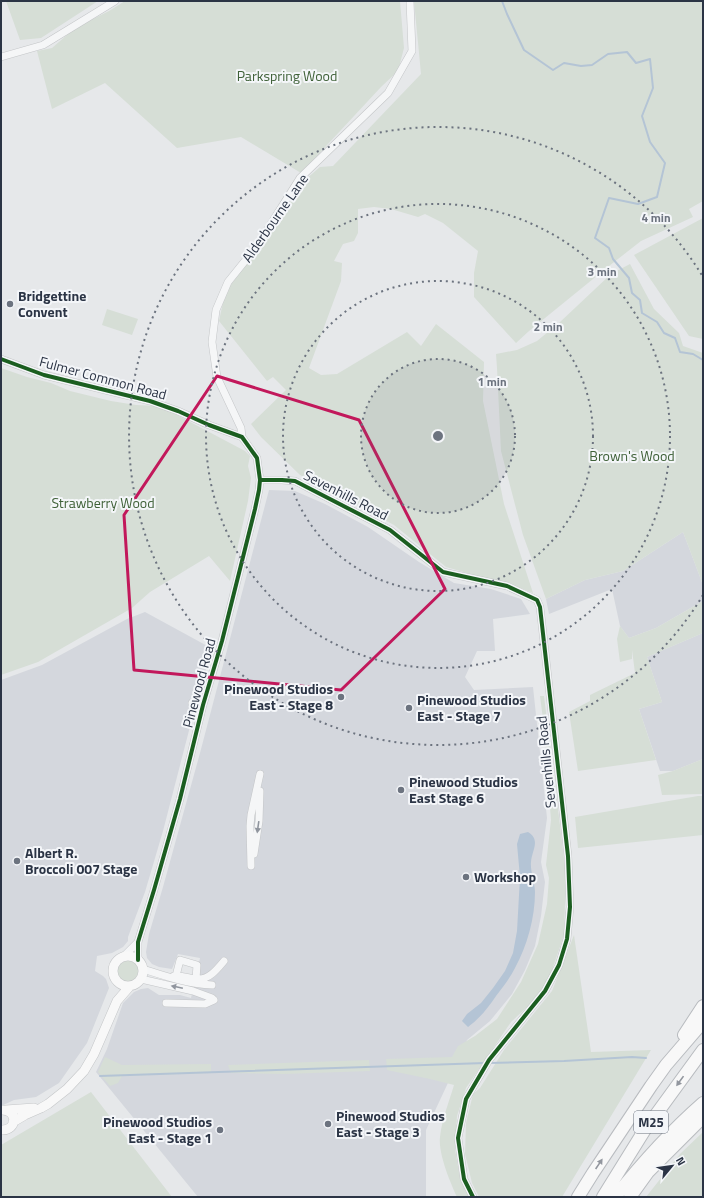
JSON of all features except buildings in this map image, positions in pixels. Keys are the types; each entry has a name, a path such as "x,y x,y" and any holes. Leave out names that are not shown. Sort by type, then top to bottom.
{"highway":[{"path":"666,1065 703,1006"},
{"name":"M25","path":"578,1197 592,1173 646,1092 666,1065 703,1022"},
{"name":"M25","path":"603,1197 644,1131 703,1050"},
{"name":"M25","path":"615,1197 673,1130 703,1103"},
{"name":"M25","path":"630,1197 648,1172 703,1116"},
{"name":"M25","path":"619,1197 631,1178"}],"street":[{"path":"1,57 43,45 115,1"},
{"name":"Alderbourne Lane","path":"242,437 241,428 217,377 212,342 216,310 228,282 257,246 300,178 388,94 412,51 410,1"},
{"name":"Fulmer Common Road","path":"1,359 44,375 150,401 178,410 209,425 242,437"},
{"name":"Pinewood Road","path":"138,960 138,942 180,799 222,641 259,490 260,480 257,458 242,437"},
{"name":"Sevenhills Road","path":"260,480 295,481 390,530 443,572 507,586 537,600 540,607 568,856 570,907 567,939 559,966 546,991 487,1063 466,1099 458,1138 464,1179 473,1197"},
{"path":"192,703 204,705"},
{"path":"260,774 259,820 251,866 251,815 260,774"},
{"name":"Pinewood Road","path":"123,957 138,942"},
{"path":"2,1131 11,1127 14,1122 25,1115 41,1108 67,1089 84,1071 94,1054 117,1001 130,986 134,985 141,979 143,969 138,960 131,957 123,957 117,961 114,968 117,1001"},
{"path":"176,976 180,960 197,965 196,978"},
{"path":"168,977 183,975 200,980 211,975 224,961"},
{"path":"143,969 201,985 212,985"},
{"path":"141,979 193,991 213,999 205,1004 166,1003"},
{"path":"116,980 122,985 130,986"},
{"path":"3,1110 41,1108"},
{"path":"3,1110 12,1114 14,1122"}],"highlighted area":[{"path":"217,376 359,420 445,589 341,690 134,670 124,515"}],"shaded area":[{"path":"269,490 295,491 325,504 368,527 419,562 454,583 491,589 521,599 530,614 493,619 495,651 477,651 465,677 474,690 533,687 547,818 541,862 545,882 541,916 535,946 525,970 512,994 490,1021 467,1040 426,1130 426,1196 198,1197 96,1072 107,1049 123,1003 134,992 148,988 159,995 180,995 191,998 200,958 178,954 172,969 159,967 152,964 147,958 146,952 149,934 200,753"},
{"path":"683,532 703,585 703,601 656,628 629,638 620,626 612,589 549,614 546,599 585,580 623,571"},
{"path":"145,612 211,648 200,694 193,697 190,710 193,715 163,831 145,892 128,937 128,941 123,947 112,953 97,956 95,971 106,979 109,988 87,1043 59,1083 36,1097 14,1100 1,1106 1,680 42,665 127,619"},
{"path":"703,633 703,759 673,771 660,771 639,709 662,702 647,657"}],"green space":[{"path":"6,1 98,1 41,38 20,40"},
{"name":"Parkspring Wood","path":"125,1 400,1 404,48 398,71 381,87 301,173 241,137 177,148 105,83 52,109 37,51 52,48 75,28"},
{"path":"414,1 703,1 703,201 689,209 693,217 641,241 516,343 474,297 474,273 478,251 443,223 425,214 418,217 391,209 374,207 358,209 358,233 354,241 343,244 334,261 342,263 341,281 309,368 321,375 337,374 407,332 421,346 436,324 484,362 483,401 504,504 533,593 446,567 394,525 300,475 261,437 251,424 286,390 273,377 267,381 219,321 225,293 263,240 274,230 286,214 295,190 320,167 333,166 421,74"},
{"path":"703,218 703,339 689,336 634,255"},
{"name":"Brown's Wood","path":"630,264 654,309 679,333 683,346 703,353 703,585 683,532 623,571 585,580 546,599 523,535 501,451 496,354 517,350 537,341 559,323 611,274"},
{"path":"107,309 138,319 132,335 102,325"},
{"name":"Strawberry Wood","path":"1,368 51,383 70,391 111,401 136,405 160,406 245,451 250,456 248,466 251,478 248,501 230,581 209,556 150,592 132,608 38,662 1,675"},
{"path":"703,601 703,633 647,657 662,702 639,709 656,760 578,771 569,712 590,701 590,695 635,673 632,650 632,659 620,662 617,639 620,626 629,638 656,628"},
{"path":"540,696 544,696 566,874 564,935 542,993 511,1022 466,1088 457,1116 455,1149 460,1178 469,1197 457,1197 445,1167 440,1144 442,1124 454,1085 387,1070 386,1059 452,1057 458,1046 475,1036 497,1019 521,982 538,944 547,904 549,878 546,865 551,820 544,727"},
{"path":"703,759 703,794 662,795 658,775 673,771"},
{"path":"703,796 703,835 578,848 575,817"},
{"path":"574,935 591,1052 651,1050 562,1197 479,1197 472,1183 465,1154 466,1123 473,1094 480,1088 504,1050 552,991"},
{"path":"128,960 136,963 139,971 136,979 128,982 120,979 117,971 120,963"},
{"path":"105,1057 122,1065 211,1064 211,1073 122,1076 118,1083 110,1086 98,1072"},
{"path":"369,1060 370,1071 284,1074 231,1073 228,1065"},
{"path":"91,1092 172,1197 2,1197 1,1145"},
{"path":"703,1132 703,1197 646,1197 680,1154"}],"water":[{"path":"528,832 532,835 535,842 531,866 535,902 527,941 509,979 484,1013 468,1027 462,1021 467,1014 481,1003 493,988 505,971 513,953 517,931 520,877 517,844 520,834"}],"waterway":[{"path":"502,1 524,50 553,70 564,63 581,66 592,65 608,54 627,52 636,63 650,59 653,88 642,116 650,142 665,163 657,197 638,204 609,198 595,238 609,248 613,259 629,278 632,293 640,300 642,313 657,322 664,333 675,338 680,352 693,354 703,360"},
{"path":"489,1063 632,1057 646,1058"},
{"path":"100,1076 485,1063"}],"cycle path":[{"path":"1,359 44,375 150,401 178,411 209,425 242,437 257,458 260,480 255,509 222,641 203,705 180,799 138,942 138,960"},
{"path":"260,480 295,481 390,530 443,572 507,586 537,600 540,607 568,856 570,907 567,939 559,965 545,991 489,1060 466,1099 458,1138 464,1179 473,1197"}],"place":[{"name":"Bridgettine Convent","path":"10,304"},
{"name":"Pinewood Studios East - Stage 8","path":"341,697"},
{"name":"Pinewood Studios East - Stage 7","path":"409,708"},
{"name":"Pinewood Studios East Stage 6","path":"401,790"},
{"name":"Albert R. Broccoli 007 Stage","path":"17,861"},
{"name":"Workshop","path":"466,877"},
{"name":"Pinewood Studios East - Stage 3","path":"328,1124"},
{"name":"Pinewood Studios East - Stage 1","path":"220,1130"}]}
